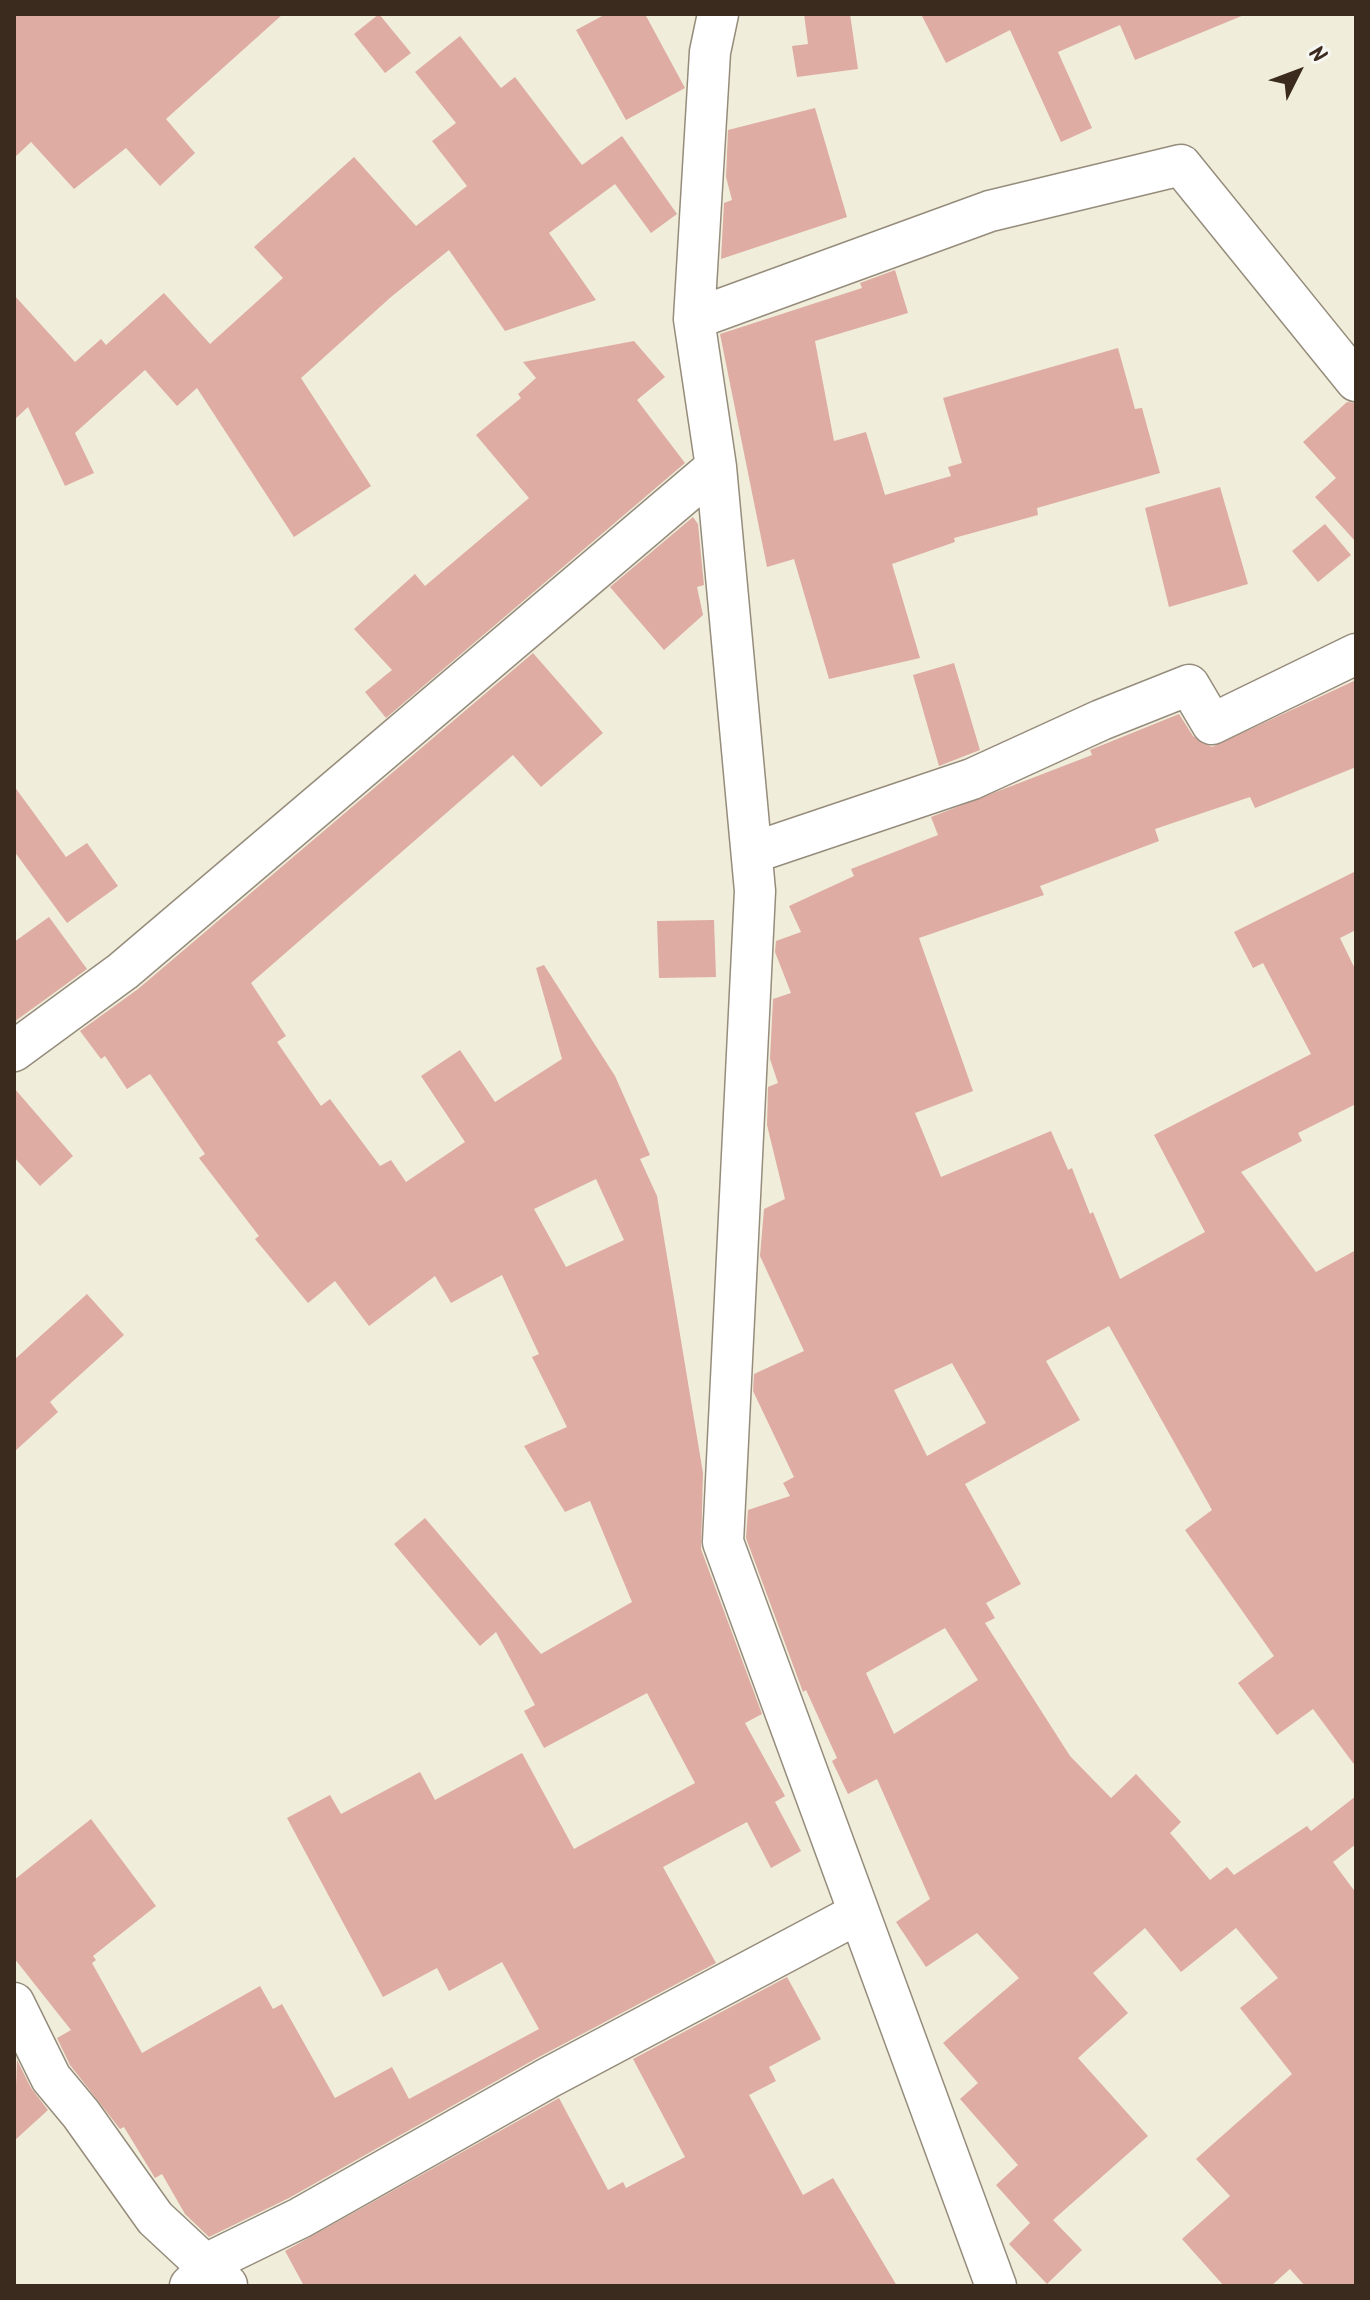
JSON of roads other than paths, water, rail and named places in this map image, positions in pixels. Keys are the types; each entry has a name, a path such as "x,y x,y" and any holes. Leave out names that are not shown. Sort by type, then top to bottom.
{"street":[{"path":"718,14 710,52 694,319 716,467 755,891 723,1542 996,2286"},
{"path":"694,319 990,211 1181,165 1356,381"},
{"path":"14,1051 123,971 716,467"},
{"path":"752,853 972,779 1101,720 1189,685 1212,724 1356,654"},
{"path":"14,2003 51,2078 81,2114 155,2218 209,2280 220,2257 300,2218 548,2078 859,1913"}]}
